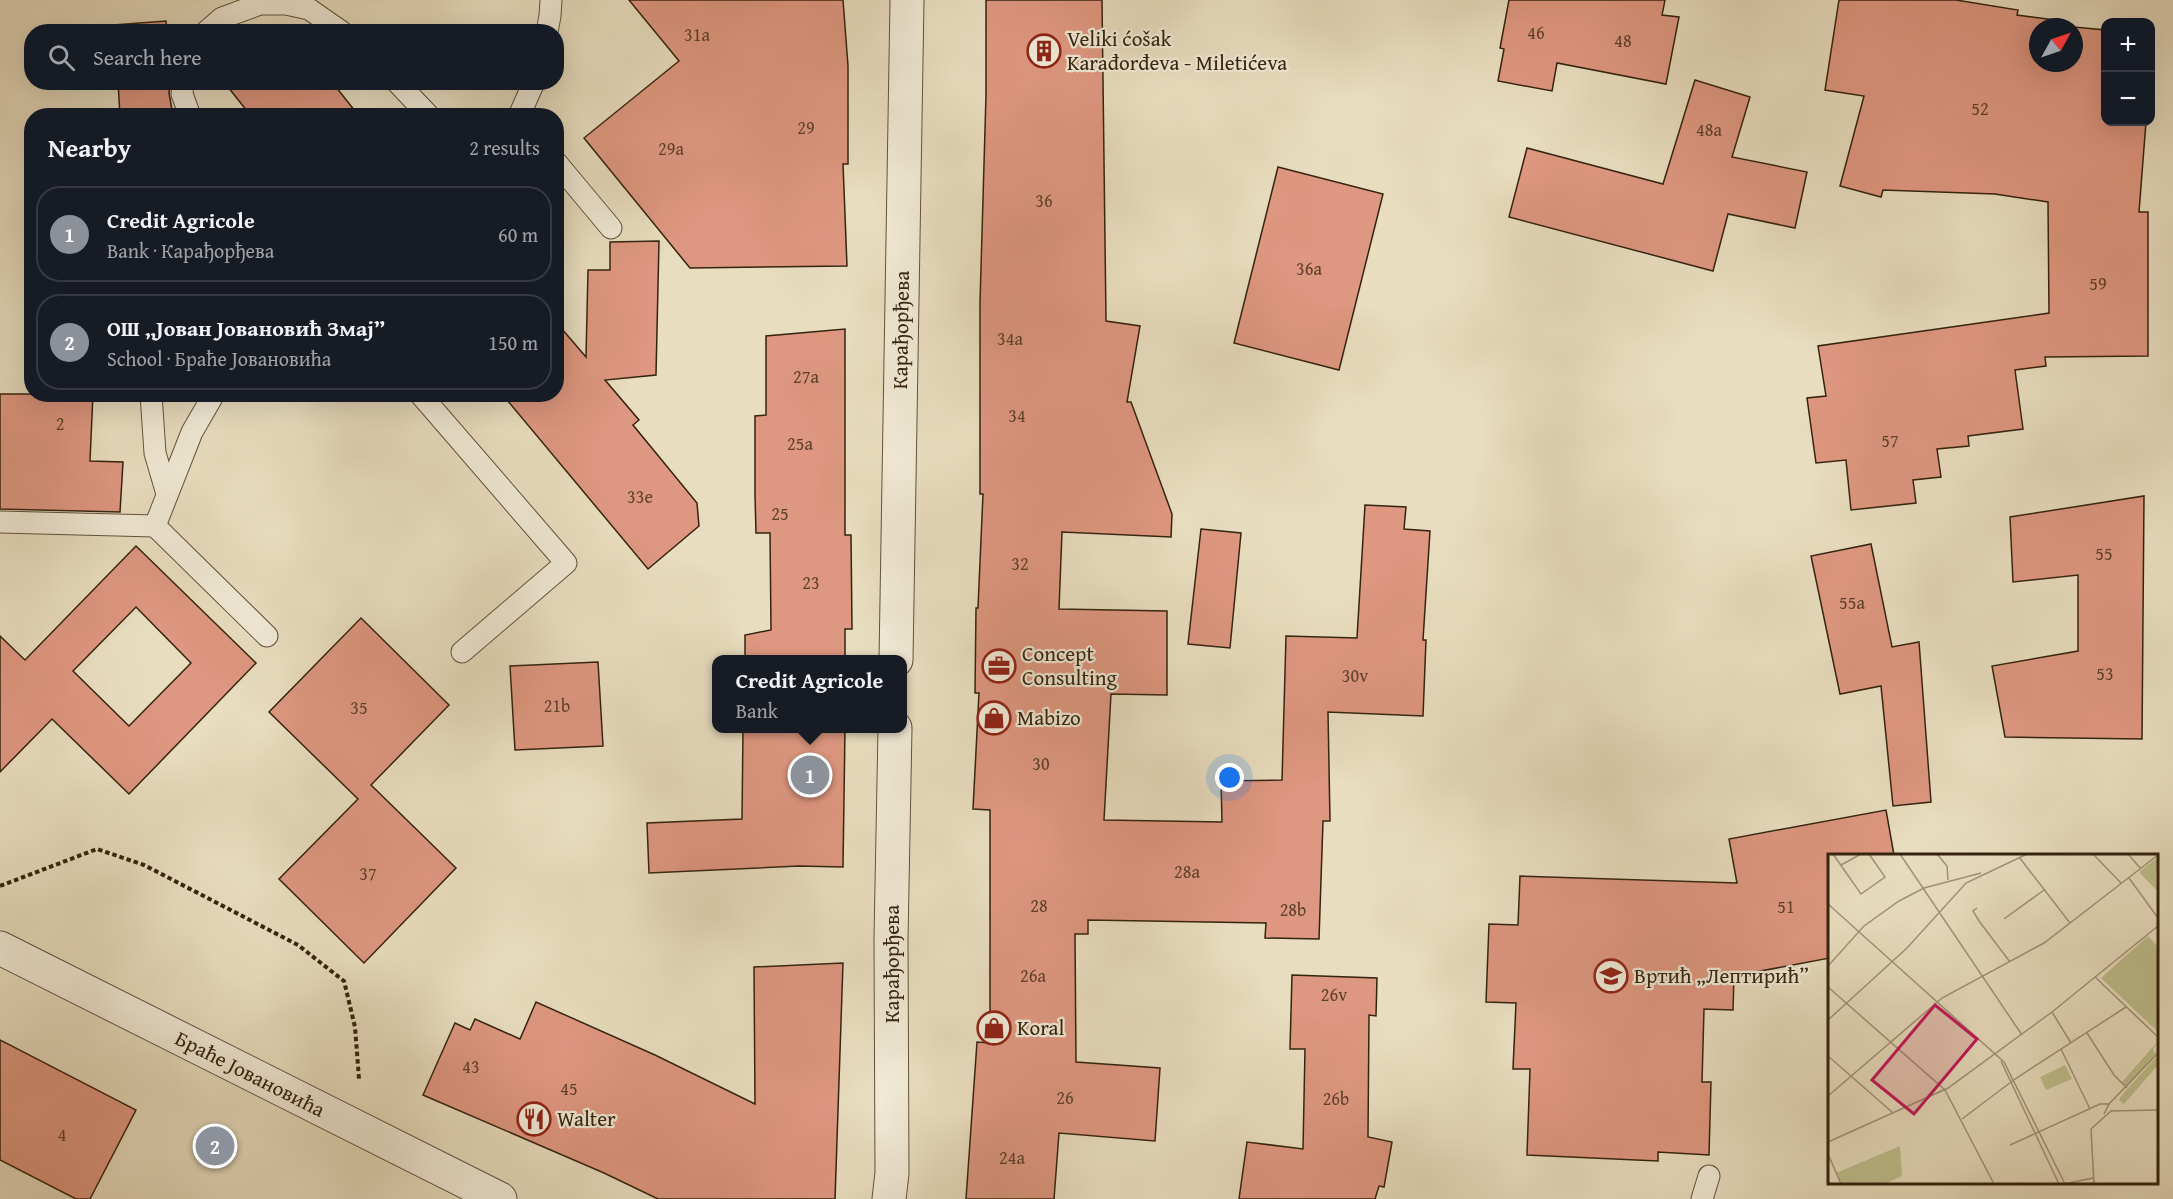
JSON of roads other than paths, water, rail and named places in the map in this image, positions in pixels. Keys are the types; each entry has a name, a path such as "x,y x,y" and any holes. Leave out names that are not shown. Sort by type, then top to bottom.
{"street":[{"name":"Карађорђева","path":"896,655 907,0"},
{"name":"Карађорђева","path":"889,1199 895,733"},
{"name":"Браће Јовановића","path":"0,948 500,1199"}],"lane":[{"path":"548,24 551,0"},
{"path":"215,24 222,18 260,4 286,4 309,9 331,24"},
{"path":"182,90 187,108"},
{"path":"405,90 421,108"},
{"path":"523,108 530,90"},
{"path":"564,172 611,228"},
{"path":"152,402 155,453 167,494"},
{"path":"155,526 192,432 209,402"},
{"path":"427,402 567,563 462,652"},
{"path":"0,522 155,526 267,636"},
{"path":"1702,1199 1709,1176"}],"place":[{"name":"Veliki ćošak Karađorđeva - Miletićeva","path":"1044,51"},
{"name":"Concept Consulting","path":"999,666"},
{"name":"Mabizo","path":"994,718"},
{"name":"Credit Agricole","path":"810,775"},
{"name":"Вртић „Лептирић”","path":"1611,976"},
{"name":"Koral","path":"994,1028"},
{"name":"Walter","path":"534,1119"},
{"name":"ОШ „Јован Јовановић Змај”","path":"215,1146"}]}
